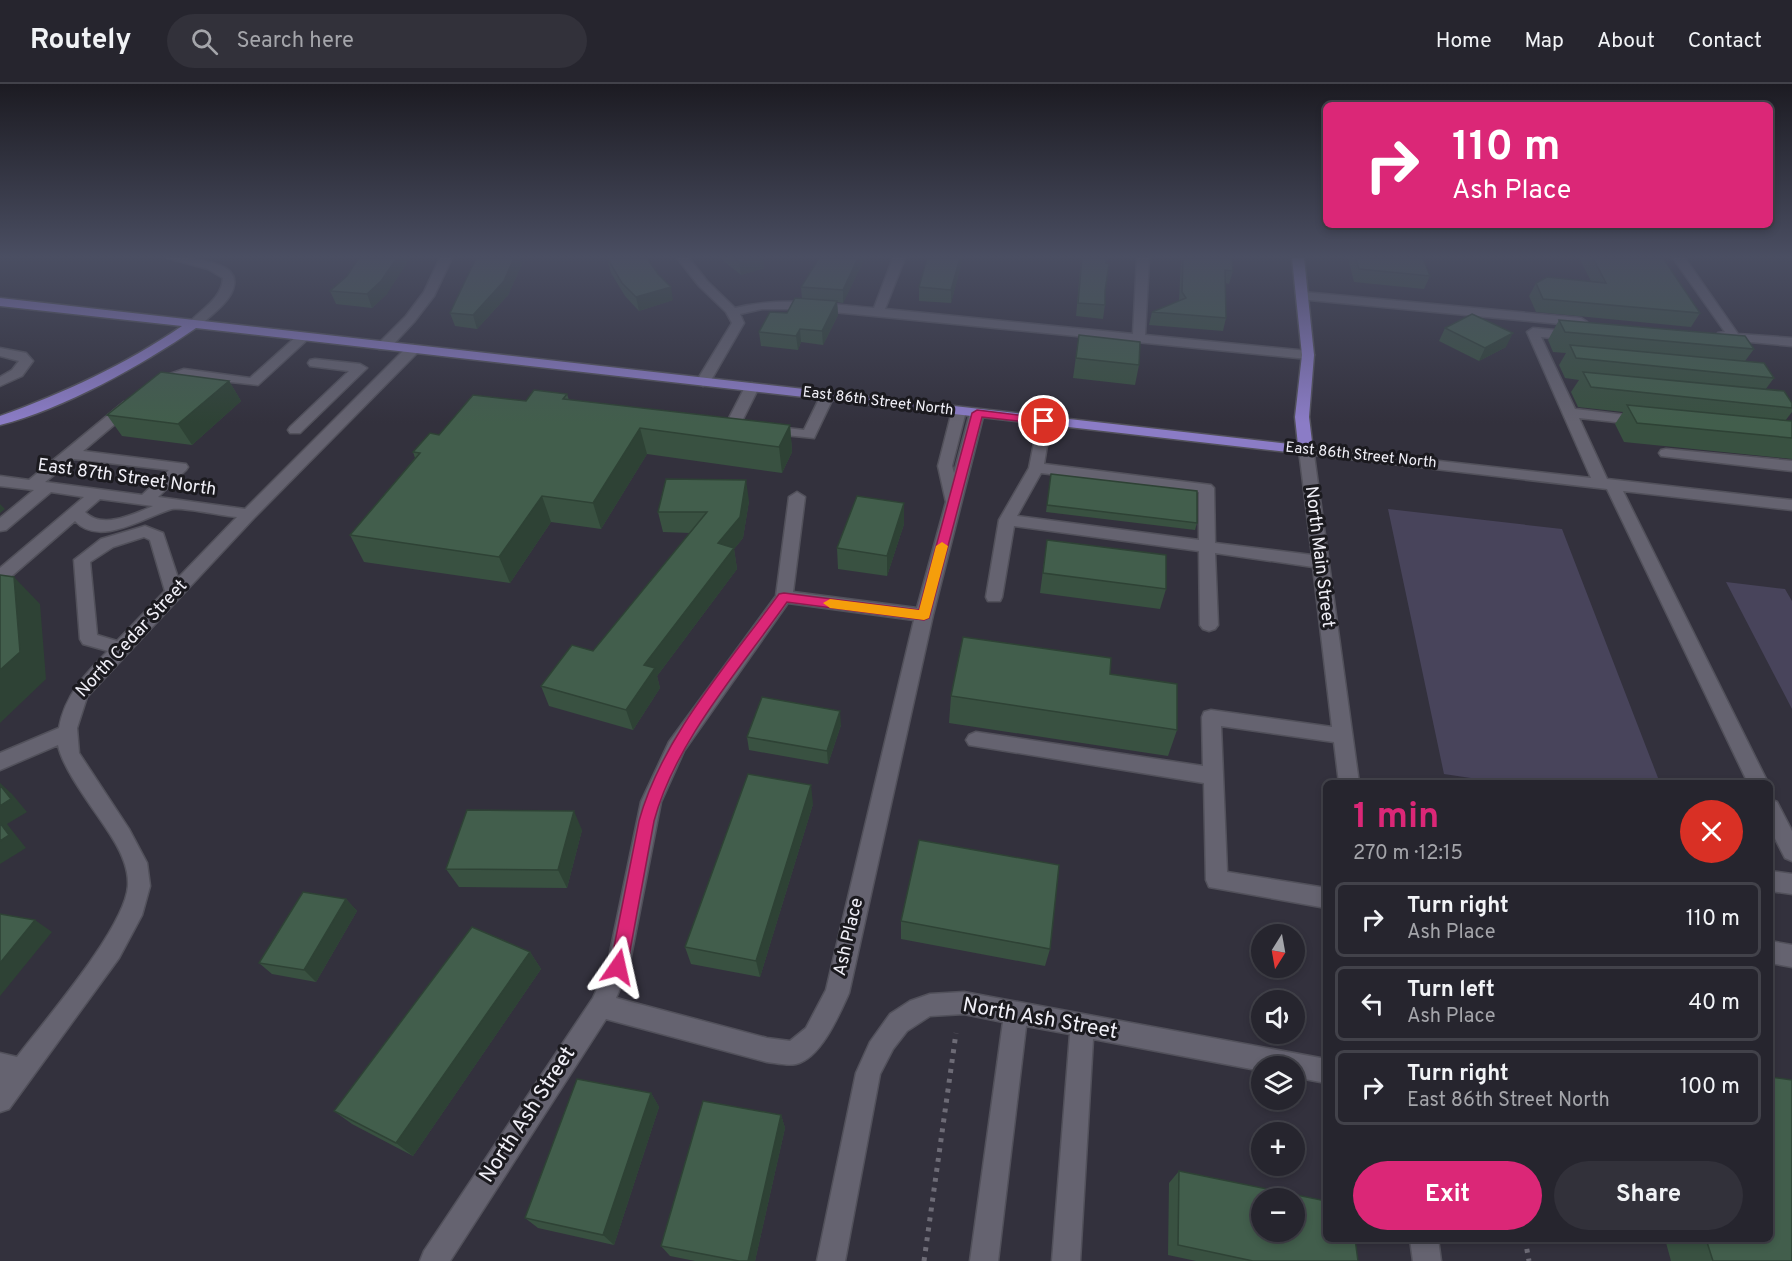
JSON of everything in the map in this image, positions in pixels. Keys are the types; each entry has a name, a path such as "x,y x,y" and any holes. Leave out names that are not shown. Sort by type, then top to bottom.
{"main road":[{"name":"East 86th Street North","path":"96,313 1306,450"},
{"name":"North Main Street","path":"1304,313 1308,355 1302,417 1306,450"},
{"path":"0,421 33,409 114,372 162,346 194,324"}],"street":[{"path":"194,324 207,313"},
{"path":"384,346 415,313"},
{"path":"703,382 734,332 738,322 735,313"},
{"path":"878,313 1308,355"},
{"path":"1139,338 1140,313"},
{"path":"1479,313 1594,324"},
{"path":"1717,313 1734,337"},
{"path":"1590,337 1533,332 1550,358 1563,385 1570,413 1756,780"},
{"path":"1710,335 1792,342"},
{"path":"0,526 71,454 144,392 166,378 184,373 253,382 303,337"},
{"name":"North Cedar Street","path":"0,1100 12,1067 111,951 131,915 139,886 136,863 122,835 70,755 67,744 74,702 84,687 120,648 413,349"},
{"path":"1715,349 1738,351"},
{"path":"0,352 21,356 26,361 18,374 0,382"},
{"path":"294,430 360,368 315,363"},
{"path":"347,381 378,384"},
{"path":"752,387 732,426 809,435 827,396"},
{"name":"Ash Place","path":"953,504 945,466 959,411"},
{"name":"Ash Place","path":"601,1006 767,1050 794,1053 814,1035 837,993 924,615 977,413"},
{"path":"1570,413 1652,422"},
{"path":"994,597 1007,520 1036,468 1044,421"},
{"name":"East 86th Street North","path":"1306,450 1792,505"},
{"name":"North Main Street","path":"1306,450 1349,780"},
{"path":"1666,453 1792,466"},
{"path":"71,454 181,467 146,500"},
{"path":"1036,468 1206,488 1209,625"},
{"name":"East 87th Street North","path":"0,481 249,514"},
{"path":"0,578 97,494"},
{"path":"797,497 784,597 924,615"},
{"path":"76,512 84,520 105,525 117,524 139,518 171,504"},
{"path":"1007,520 1320,562"},
{"path":"120,648 89,639 82,560 107,543 145,531 157,537 174,593"},
{"name":"North Ash Street","path":"434,1261 601,1006 618,967 651,802 676,747 784,597"},
{"path":"1323,898 1217,880 1212,717 1343,736"},
{"path":"0,762 68,732"},
{"path":"976,740 1213,776"},
{"path":"1773,814 1792,852"},
{"path":"1773,881 1792,884"},
{"path":"1773,953 1792,956"},
{"name":"North Ash Street","path":"831,1261 868,1073 880,1046 892,1028 908,1014 930,1005 964,1003 1323,1070"},
{"path":"984,1261 1016,1013"},
{"path":"1066,1261 1082,1026"},
{"path":"1424,1242 1427,1261"}],"path":[{"path":"924,1261 956,1033"},
{"path":"1526,1242 1529,1261"}],"shaded area":[{"path":"1388,509 1562,529 1659,780 1484,780 1444,774"},
{"path":"1726,582 1785,589 1792,601 1792,709"}],"building":[{"path":"450,313 475,313 473,315"},
{"path":"769,313 831,313 822,331 800,329 796,336 759,332"},
{"path":"1163,313 1226,313 1226,318"},
{"path":"1472,314 1513,333 1485,348 1445,328"},
{"path":"1559,320 1745,336 1754,349 1565,332"},
{"path":"1079,335 1140,342 1139,365 1076,358"},
{"path":"1570,345 1764,363 1774,378 1576,358"},
{"path":"161,372 229,381 178,424 107,415"},
{"path":"1583,372 1784,391 1792,403 1792,408 1591,387"},
{"path":"534,390 567,394 563,399 790,425 779,447 640,428 593,503 542,496 499,557 350,535 420,453 413,452 430,433 439,435 473,395 526,401"},
{"path":"1627,405 1792,421 1792,438 1637,423"},
{"path":"1051,474 1197,491 1197,523 1047,505"},
{"path":"666,479 746,480 740,517 718,543 734,548 644,665 655,668 626,710 541,686 572,645 593,651 707,512 658,512"},
{"path":"857,496 904,503 887,556 837,548"},
{"path":"1047,540 1166,555 1166,589 1043,573"},
{"path":"0,575 14,577 20,652 0,670"},
{"path":"963,637 1111,658 1110,674 1177,684 1177,730 951,696"},
{"path":"762,697 840,711 827,751 747,737"},
{"path":"748,774 811,785 756,961 685,947"},
{"path":"0,785 11,799 0,806"},
{"path":"467,810 574,811 558,870 446,869"},
{"path":"0,823 9,835 0,841"},
{"path":"919,840 1059,865 1050,949 901,921"},
{"path":"303,892 346,899 304,970 259,963"},
{"path":"0,914 35,920 0,963"},
{"path":"472,927 530,952 396,1143 334,1111"},
{"path":"1773,1077 1792,1080 1792,1261 1713,1261 1707,1242 1773,1242"},
{"path":"577,1079 651,1093 603,1235 525,1218"},
{"path":"703,1101 781,1115 748,1261 661,1246"},
{"path":"1179,1171 1262,1188 1251,1188 1251,1242 1305,1242 1305,1197 1323,1200 1323,1242 1355,1242 1358,1261 1253,1261 1178,1245"}],"slow traffic":[{"path":"830,603 924,615 942,546"}],"route":[{"path":"618,967 651,802 676,747 784,597 924,615 977,413 1044,421"}]}
